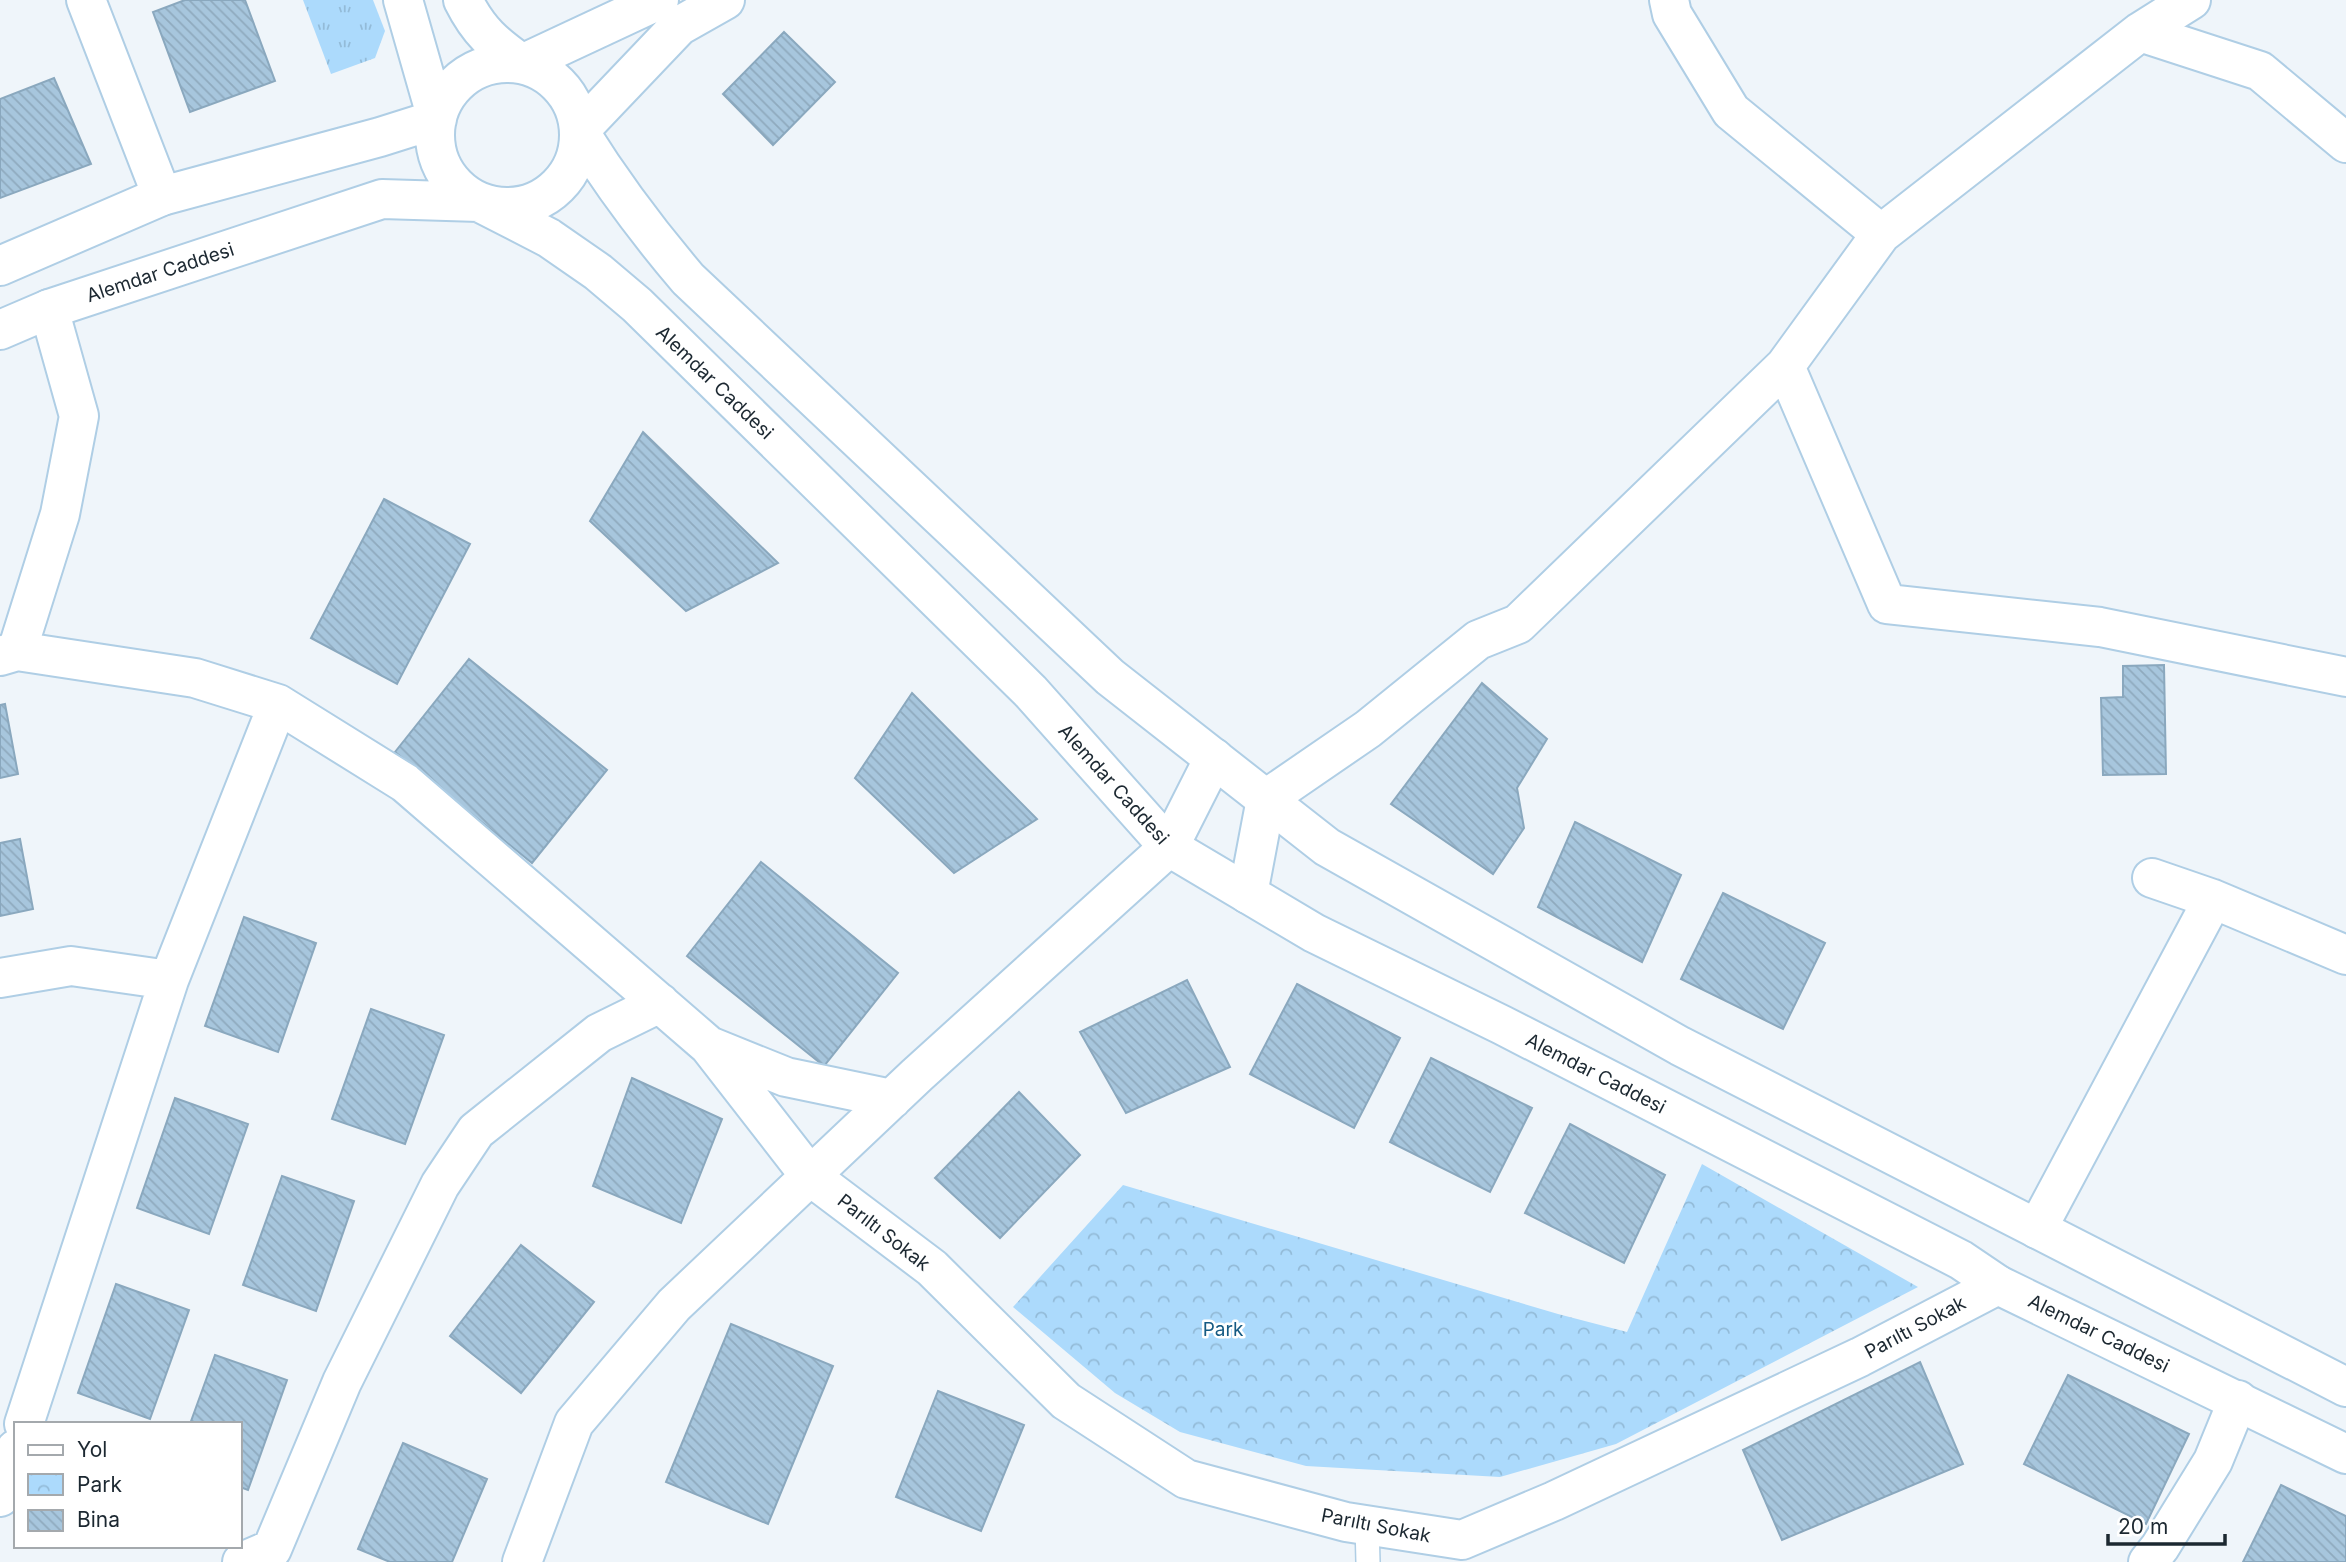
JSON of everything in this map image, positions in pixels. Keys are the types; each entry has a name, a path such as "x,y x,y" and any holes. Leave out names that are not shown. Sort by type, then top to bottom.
{"street":[{"path":"86,0 162,196"},
{"path":"403,0 436,119 437,153 442,168 464,194 479,202 503,207 526,204 548,194 565,177 576,155 579,131 679,26 725,0"},
{"path":"463,0 490,41 522,64 547,76 567,95 579,131 610,181 688,279 1110,677 1327,847 1680,1046 2346,1387"},
{"path":"0,266 162,196 380,137 436,119 452,89 478,69 499,63 522,64 659,0"},
{"path":"1670,0 1672,15 1731,111 1881,234"},
{"path":"1248,894 1266,799 1368,729 1478,640 1518,624 1786,366 1881,234 2140,32 2192,0"},
{"path":"2140,32 2260,71 2346,143"},
{"name":"Alemdar Caddesi","path":"0,330 49,309 382,199 479,202 549,238 598,272 637,306 1030,691 1169,847 1314,933 1502,1025 1961,1260 1998,1285 2346,1454"},
{"path":"49,309 79,416 60,514 9,653 195,678 278,704 405,783 709,1046 786,1077 891,1099"},
{"path":"1786,366 1887,604 2100,626 2346,677"},
{"path":"25,1422 169,980 278,704"},
{"path":"523,1562 573,1423 674,1305 891,1099 1169,847 1214,758"},
{"path":"2152,877 2346,954"},
{"path":"2037,1229 2213,899"},
{"path":"0,978 71,966 169,980"},
{"path":"242,1562 272,1549 342,1382 440,1185 476,1131 599,1033 660,1003"},
{"name":"Parıltı Sokak","path":"709,1046 810,1176 932,1268 1066,1401 1186,1479 1368,1544 1462,1540 1554,1501 1860,1357 1998,1285"},
{"path":"2148,1562 2213,1461 2238,1400"},
{"path":"0,1497 14,1455"}],"green space":[{"path":"303,0 373,0 385,31 375,58 331,74"},
{"name":"Park","path":"1702,1164 1918,1287 1616,1444 1500,1477 1306,1466 1180,1432 1115,1393 1013,1307 1123,1185 1627,1332"}],"building":[{"path":"185,0 245,0 275,81 190,112 153,12"},
{"path":"784,32 835,82 773,145 723,94"},
{"path":"54,78 91,164 0,198 0,99"},
{"path":"643,432 778,563 686,611 590,521"},
{"path":"384,499 470,544 397,684 311,638"},
{"path":"469,659 607,770 532,863 395,752"},
{"path":"2164,665 2166,774 2103,775 2101,698 2123,697 2123,666"},
{"path":"1482,683 1547,739 1517,788 1524,828 1493,874 1391,804"},
{"path":"912,693 1037,819 954,873 855,778"},
{"path":"5,704 18,774 0,778 0,705"},
{"path":"1575,822 1681,875 1642,962 1538,907"},
{"path":"20,839 33,909 0,916 0,843"},
{"path":"761,862 898,973 824,1066 687,956"},
{"path":"1723,893 1825,943 1783,1029 1681,979"},
{"path":"244,917 316,943 278,1052 205,1026"},
{"path":"1187,980 1230,1067 1126,1113 1080,1032"},
{"path":"1297,984 1400,1038 1354,1128 1250,1074"},
{"path":"371,1009 444,1035 405,1144 332,1119"},
{"path":"1431,1058 1532,1108 1490,1192 1390,1142"},
{"path":"632,1078 722,1119 681,1223 593,1186"},
{"path":"1019,1092 1080,1155 1000,1238 935,1178"},
{"path":"175,1098 248,1124 209,1234 137,1208"},
{"path":"1570,1124 1665,1175 1624,1263 1525,1213"},
{"path":"282,1176 354,1201 316,1311 243,1285"},
{"path":"521,1245 594,1302 521,1393 450,1336"},
{"path":"116,1284 189,1310 150,1419 78,1393"},
{"path":"731,1324 833,1366 768,1524 666,1482"},
{"path":"215,1355 287,1380 248,1490 242,1488 242,1422 191,1422"},
{"path":"1920,1362 1963,1464 1782,1540 1743,1450"},
{"path":"2068,1375 2189,1434 2146,1524 2024,1464"},
{"path":"938,1391 1024,1425 981,1531 896,1497"},
{"path":"403,1443 487,1479 452,1562 390,1562 358,1549"},
{"path":"2281,1485 2346,1516 2346,1562 2243,1562"}]}
